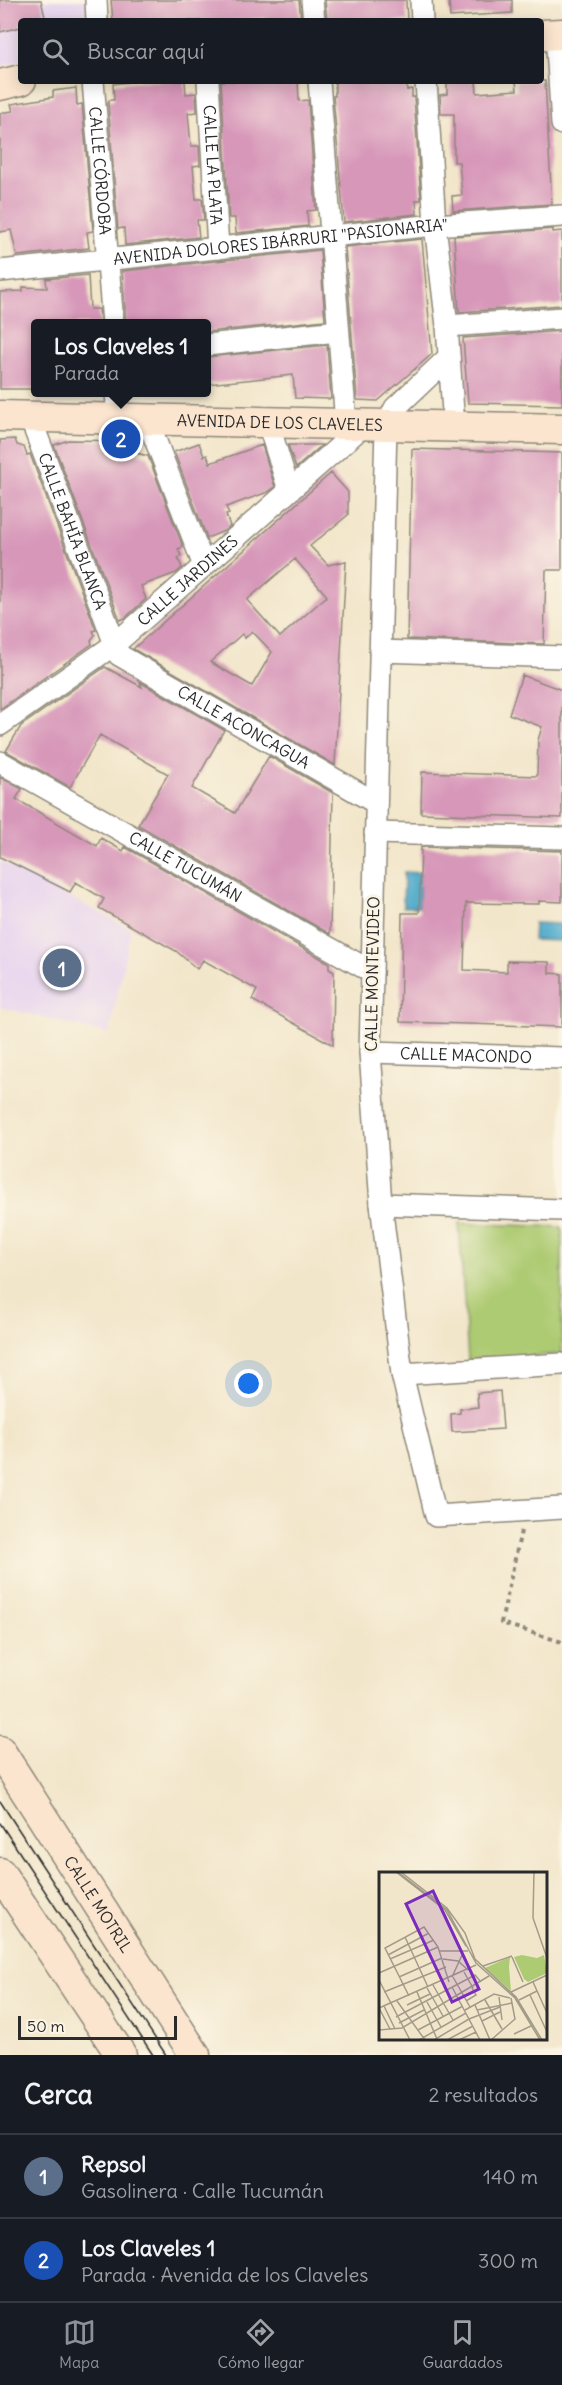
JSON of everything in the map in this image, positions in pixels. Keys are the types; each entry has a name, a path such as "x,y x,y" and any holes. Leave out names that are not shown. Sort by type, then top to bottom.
{"street":[{"path":"96,0 97,18"},
{"path":"312,0 314,18"},
{"path":"421,0 423,18"},
{"path":"553,34 562,124"},
{"path":"0,85 18,81"},
{"name":"CALLE CÓRDOBA","path":"93,84 113,319"},
{"name":"CALLE LA PLATA","path":"208,84 218,248"},
{"name":"CALLE MONTEVIDEO","path":"319,84 338,331 365,425 380,651 370,1052 381,1204 402,1374 436,1516 526,1510"},
{"path":"426,84 435,225 447,326 454,427"},
{"name":"AVENIDA DOLORES IBÁRRURI \"PASIONARIA\"","path":"0,271 435,225 562,216"},
{"path":"447,326 562,318"},
{"path":"211,345 338,331"},
{"name":"CALLE JARDINES","path":"0,725 115,644 365,425 395,408 449,357"},
{"name":"AVENIDA DE LOS CLAVELES","path":"0,416 30,417 117,406 148,421 562,429"},
{"name":"CALLE BAHÍA BLANCA","path":"30,417 115,644"},
{"path":"148,421 204,566"},
{"path":"268,423 289,490"},
{"name":"CALLE ACONCAGUA","path":"115,644 119,655 376,803"},
{"path":"380,651 562,657"},
{"name":"CALLE TUCUMÁN","path":"0,762 372,972"},
{"path":"375,833 562,838"},
{"name":"CALLE MACONDO","path":"370,1052 562,1058"},
{"path":"381,1204 562,1210"},
{"path":"402,1374 562,1364"},
{"path":"526,1510 562,1508"},
{"name":"CALLE MOTRIL","path":"0,1751 195,2055"},
{"path":"0,1873 121,2055"}],"path":[{"path":"526,1510 501,1623 562,1642"}],"shaded area":[{"path":"0,0 85,0 86,18 18,18 18,62 0,66"},
{"path":"0,861 131,929 109,1034 0,1007"}],"green space":[{"path":"459,1223 562,1227 562,1354 468,1360"}],"water":[{"path":"404,872 420,873 419,907 403,907"},
{"path":"534,923 562,924 562,941 533,940"}],"building":[{"path":"0,0 41,0 45,18 18,18 18,28 0,32"},
{"path":"111,0 299,0 301,18 266,18 113,18"},
{"path":"325,0 406,0 407,18 327,18"},
{"path":"449,0 512,0 512,13 450,17"},
{"path":"545,81 552,204 453,211 452,196 462,195 459,162 454,162 454,114 441,114 440,95 447,94 447,84 476,84 477,93 517,90 516,84 544,84"},
{"path":"113,84 185,84 186,94 196,93 197,112 188,113 191,146 199,146 200,165 193,166 196,199 202,199 204,220 197,220 199,237 125,245 124,228 118,229 108,103 109,100 114,100"},
{"path":"221,84 298,84 299,101 308,100 316,210 307,211 308,226 236,233 235,218 229,218"},
{"path":"335,84 406,84 407,90 412,89 421,200 416,200 417,214 344,222 333,96 335,96"},
{"path":"76,88 77,105 82,104 93,231 87,232 89,248 17,256 11,230 0,232 0,113 13,111 11,104 53,97 53,91"},
{"path":"553,229 553,232 562,231 562,305 459,312 454,236"},
{"path":"422,239 432,354 378,401 357,400 345,247"},
{"path":"320,250 325,320 211,332 211,319 126,319 122,271"},
{"path":"88,275 90,309 99,309 100,319 31,319 31,389 0,389 0,292 23,291 23,287 47,288 46,279"},
{"path":"562,331 562,405 468,403 463,338"},
{"path":"327,345 331,399 295,398 293,375 211,384 211,357"},
{"path":"15,439 17,445 24,447 27,455 30,454 96,630 93,631 95,635 91,640 92,644 0,709 0,440"},
{"path":"68,440 131,441 136,453 148,456 183,547 178,549 181,556 178,558 182,568 176,573 141,586 146,599 120,620 54,445"},
{"path":"199,443 204,456 207,455 210,463 262,445 275,487 268,492 226,507 230,526 207,538 174,452"},
{"path":"288,445 322,445 296,468"},
{"path":"412,449 562,453 562,570 546,570 544,644 407,639"},
{"path":"331,473 348,492 348,515 310,546 328,565 346,561 335,765 133,649","holes":["295,559 327,596 280,637 247,600","252,631 272,652 252,686 210,662 242,634 245,638"]},
{"path":"105,667 142,687 140,682 224,730 192,788 235,813 269,756 333,793 330,934 138,825 168,774 100,735 70,787 6,751 21,726"},
{"path":"522,675 562,690 562,818 421,813 422,772 537,776 538,740 542,727 509,714"},
{"path":"0,777 22,789 16,799 97,846 101,838 123,851 125,847 329,963 329,969 334,972 333,1045 252,1000 257,990 203,960 197,969 176,951 99,908 104,899 76,882 70,892 0,857"},
{"path":"421,847 562,851 562,902 466,903 464,970 507,972 507,961 549,962 549,973 562,974 562,1027 400,1022 402,913 419,913"},
{"path":"500,1391 503,1429 452,1432 451,1414 460,1413 460,1409 478,1407 477,1393"}],"tram line":[{"path":"0,1801 166,2055"},
{"path":"0,1823 153,2055"}],"place":[{"name":"Los Claveles 1","path":"121,439"},
{"name":"Repsol","path":"62,968"}]}
